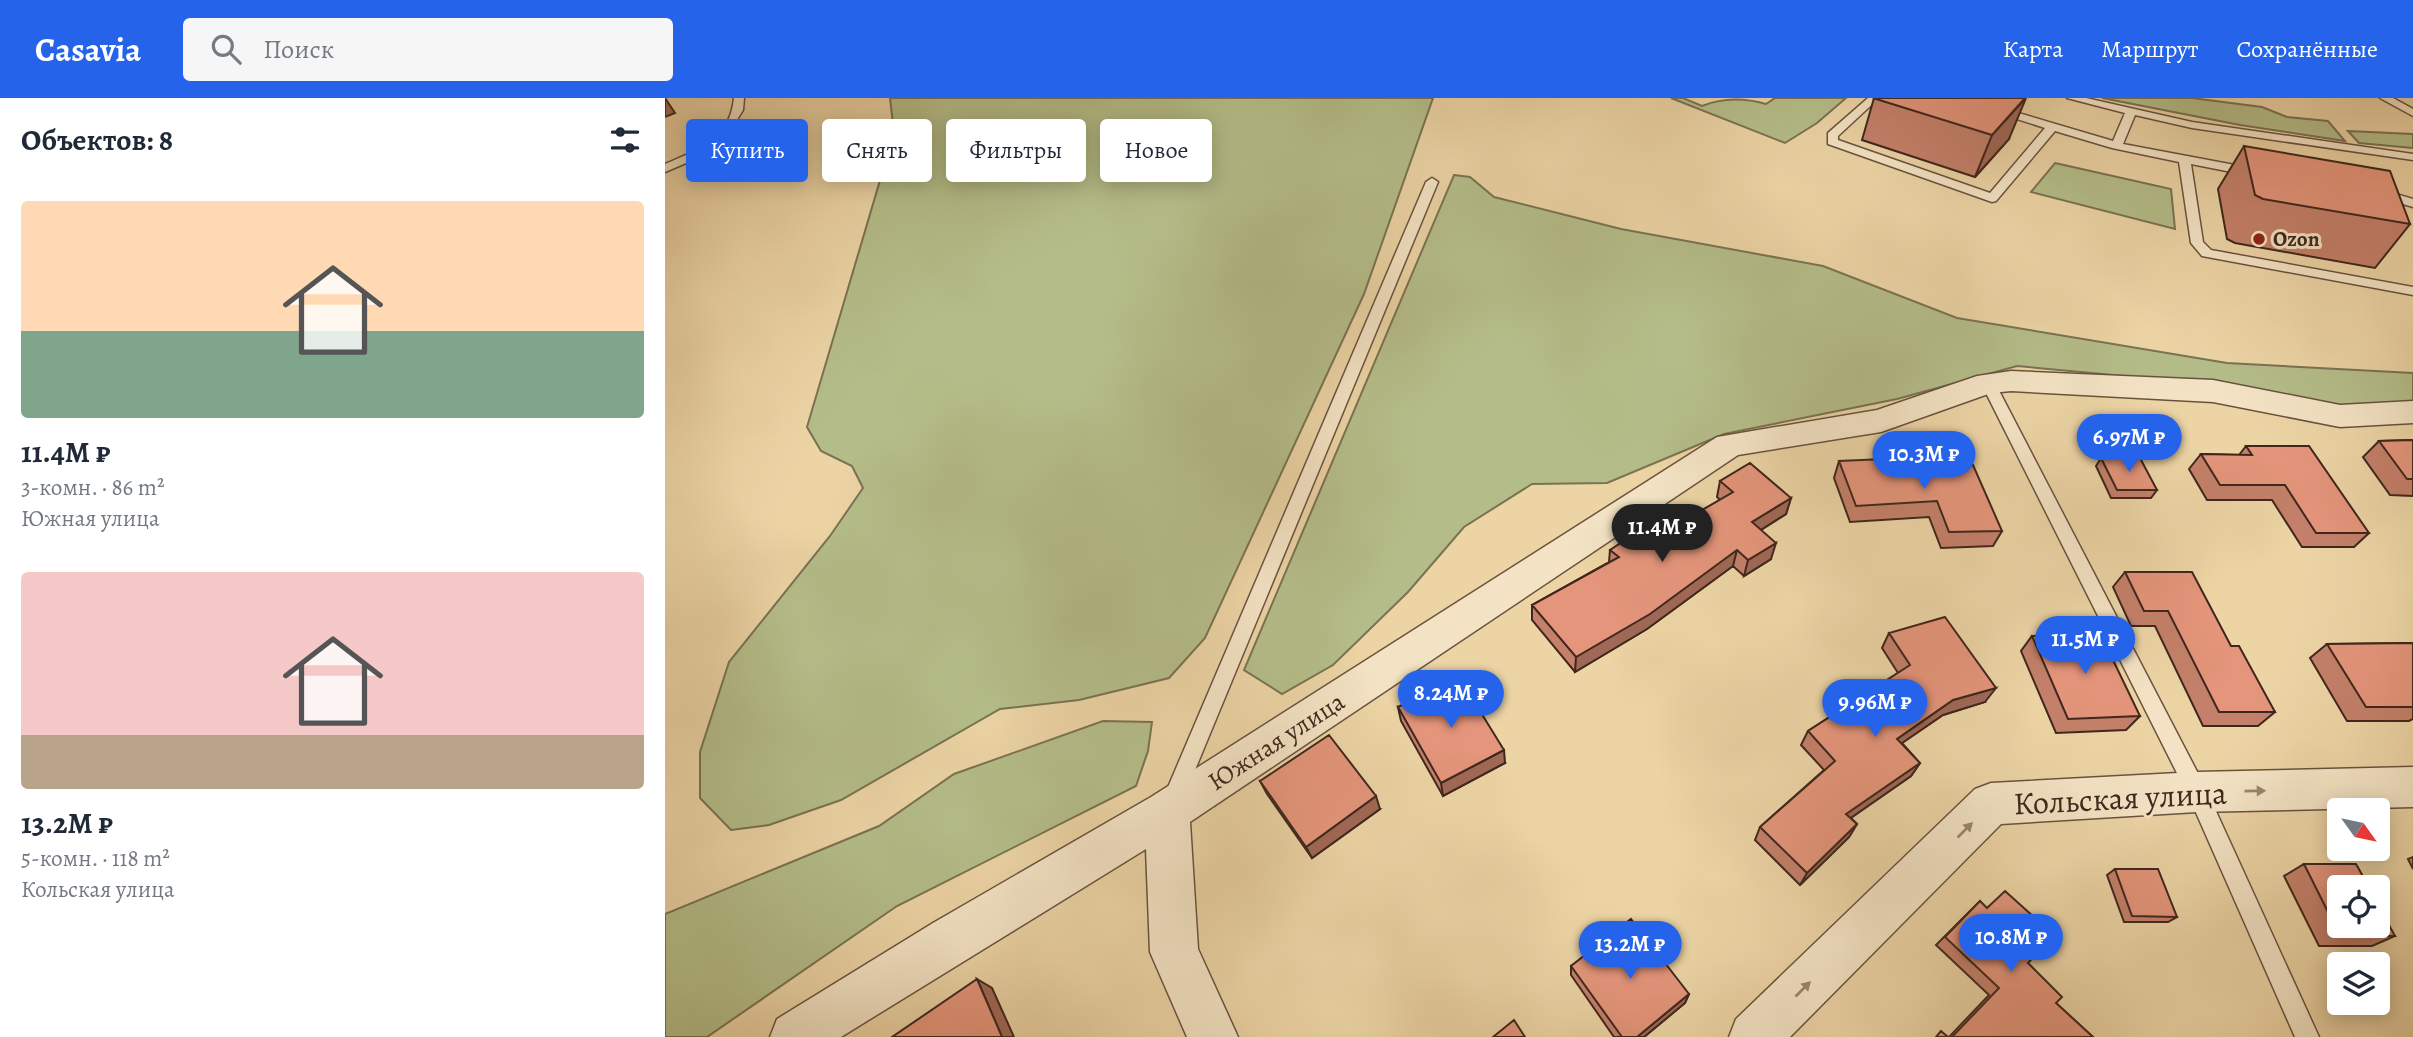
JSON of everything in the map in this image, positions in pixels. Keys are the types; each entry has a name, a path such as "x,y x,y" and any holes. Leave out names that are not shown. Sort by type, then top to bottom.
{"street":[{"name":"Южная улица","path":"795,1037 950,940 1167,812 1729,445 1881,421 1988,383 2032,381 2213,391 2340,416 2413,412"},
{"name":"Кольская улица","path":"1754,1037 1990,804 2197,792 2413,787"},
{"path":"1167,812 1174,952 1213,1037"}],"lane":[{"path":"665,168 715,147 739,110 740,98"},
{"path":"1874,98 1832,135 1832,142 1992,198 2052,127"},
{"path":"1956,98 2116,146 2185,162 2265,174"},
{"path":"2072,98 2131,113 2307,144 2413,157"},
{"path":"2385,98 2413,113"},
{"path":"2116,146 2131,113"},
{"path":"2185,162 2197,243 2207,253 2413,291"},
{"path":"1167,812 1432,182"},
{"path":"2358,189 2397,195 2413,203"},
{"path":"1988,383 2197,792 2307,1037"}],"green space":[{"path":"890,98 1433,98 1364,294 1205,638 1169,678 1079,700 1000,709 841,800 769,825 731,830 700,798 700,752 729,662 830,536 863,488 852,466 821,451 807,427 880,182 932,182 932,119 892,119"},
{"path":"1671,98 1683,98 1702,106 1717,101 1734,100 1766,104 1775,98 1846,98 1817,123 1785,143"},
{"path":"2102,98 2192,98 2262,107 2287,117 2328,121 2345,141 2240,125"},
{"path":"2348,131 2413,134 2413,148 2359,143"},
{"path":"2055,163 2171,189 2175,229 2031,192"},
{"path":"1454,175 1470,177 1494,197 1621,229 1823,266 1957,318 2227,363 2413,373 2413,403 2352,407 2232,386 2017,366 1897,399 1724,434 1607,483 1532,484 1464,527 1408,592 1333,665 1282,694 1244,670"},
{"path":"1103,721 1152,722 1148,751 1136,786 897,906 707,1037 665,1037 665,914 879,826 954,774"}],"building":[{"path":"1873,98 2025,98 1992,135"},
{"path":"2244,146 2390,171 2410,224 2263,199 2255,195"},
{"path":"2413,440 2413,479 2407,479 2379,441"},
{"path":"2246,446 2309,446 2369,533 2316,533 2285,485 2220,485 2201,454 2252,455"},
{"path":"2101,458 2140,458 2157,490 2117,490"},
{"path":"1885,459 1889,468 1973,465 2002,531 1949,532 1937,501 1856,506 1839,461"},
{"path":"1750,463 1791,498 1752,522 1776,543 1748,560 1737,550 1650,614 1576,657 1532,605 1619,557 1610,550 1649,524 1661,534 1733,492 1720,481"},
{"path":"2125,572 2192,572 2231,646 2239,646 2275,712 2219,712 2168,611 2144,611"},
{"path":"1945,617 1996,688 1953,700 1897,739 1920,763 1846,814 1857,824 1807,873 1760,827 1835,761 1808,731 1910,665 1889,633"},
{"path":"2100,633 2140,716 2068,719 2032,636"},
{"path":"2413,643 2413,707 2366,707 2327,644"},
{"path":"1459,677 1504,750 1441,783 1398,707"},
{"path":"1329,735 1376,796 1306,847 1260,781"},
{"path":"2304,864 2356,864 2362,875 2327,875 2327,910"},
{"path":"2115,869 2158,869 2177,917 2132,916"},
{"path":"2005,891 2054,935 2028,963 2062,997 2056,1003 2093,1037 1952,1037 1999,988 1945,937 1980,901 1987,908"},
{"path":"1631,919 1689,994 1637,1037 1622,1037 1571,966"},
{"path":"977,979 1002,1037 892,1037"},
{"path":"1514,1020 1525,1037 1493,1037"},
{"path":"1941,1031 1948,1037 1936,1037"}],"place":[{"name":"Ozon","path":"2259,239"}]}
